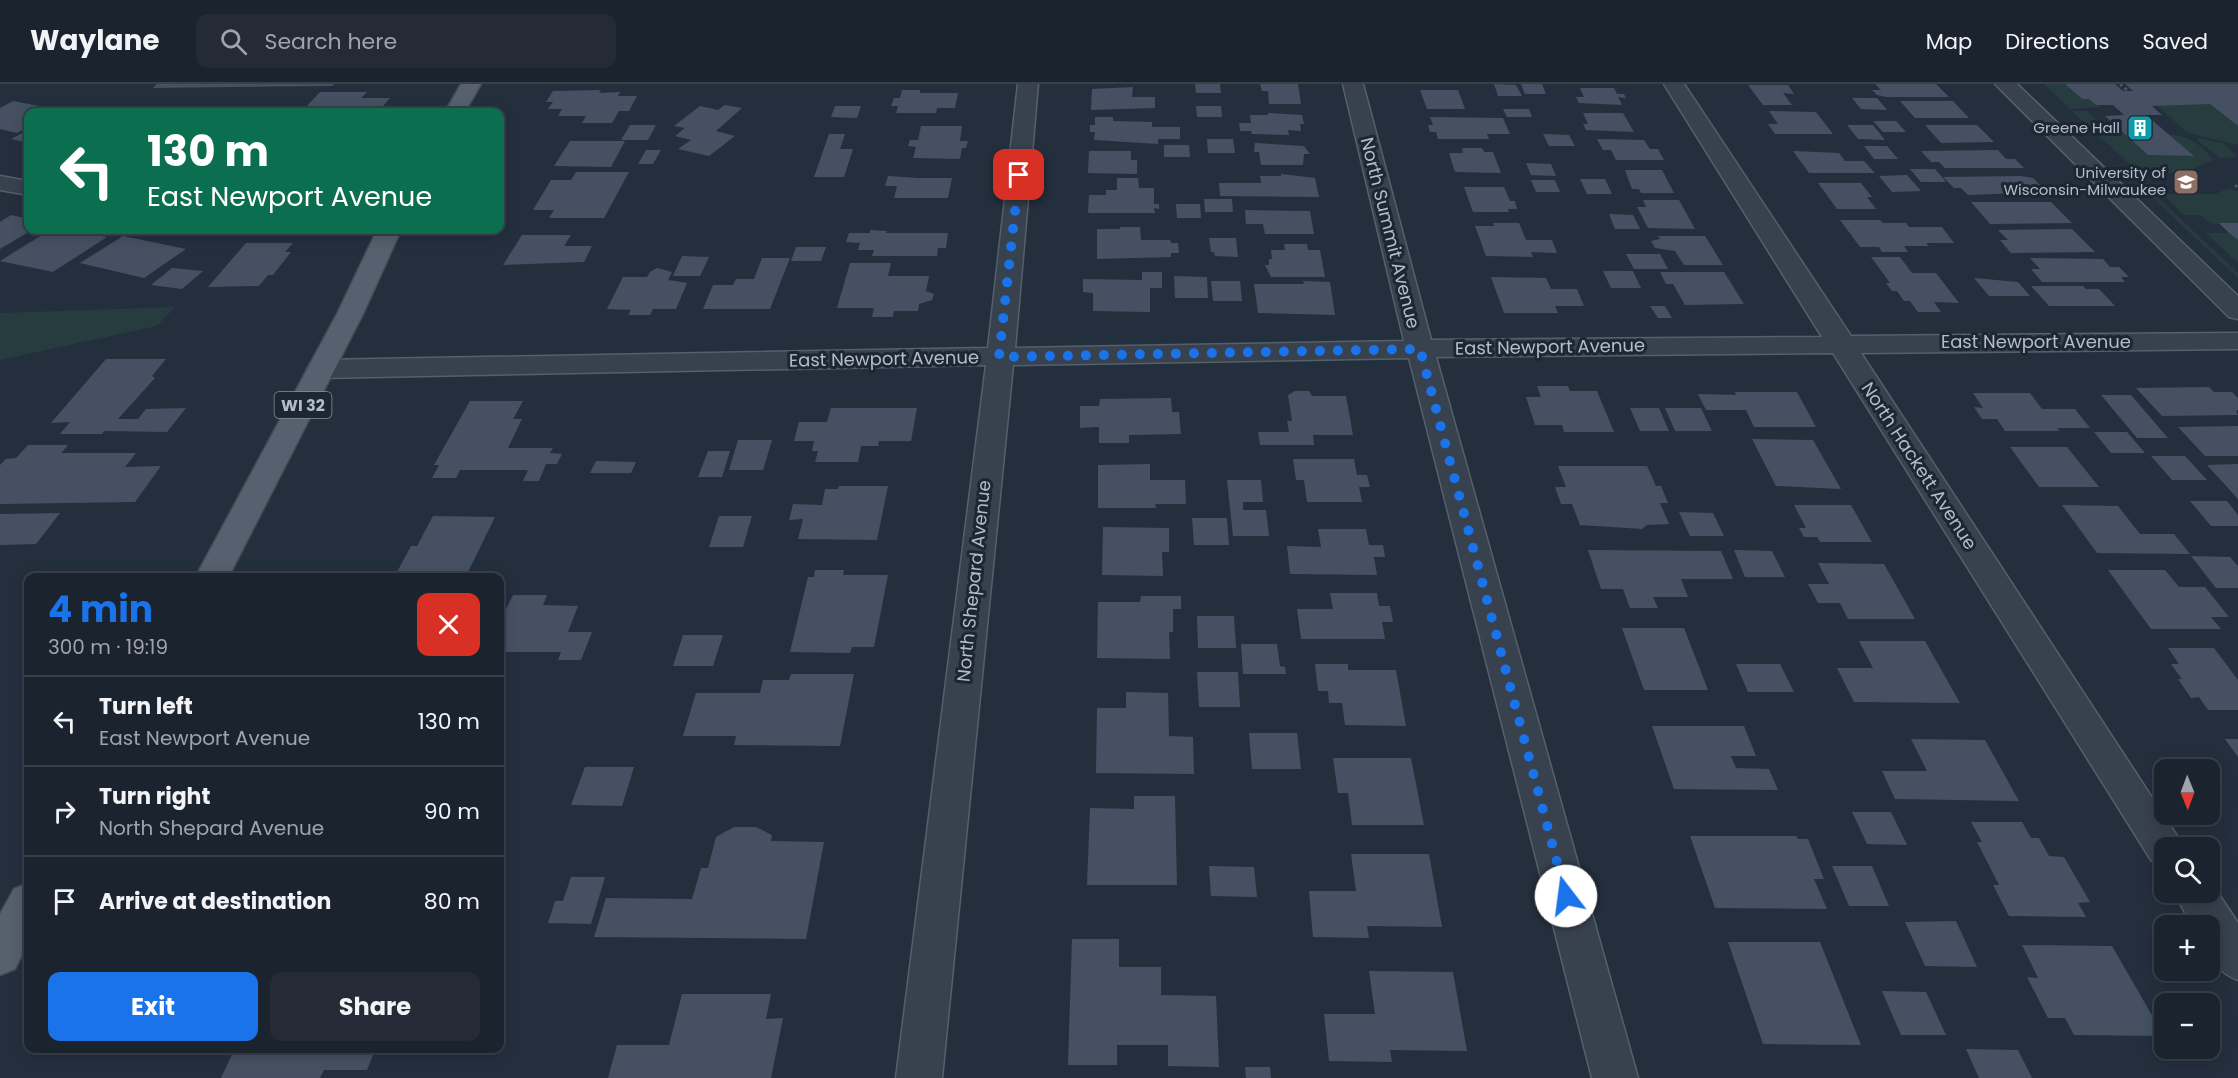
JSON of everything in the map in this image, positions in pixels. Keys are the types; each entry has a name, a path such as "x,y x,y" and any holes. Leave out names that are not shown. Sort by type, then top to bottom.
{"main road":[{"path":"457,108 471,84"},
{"name":"WI 32","path":"214,573 321,369 386,234"},
{"path":"0,955 24,910"}],"street":[{"name":"North Shepard Avenue","path":"919,1078 1028,84"},
{"name":"North Summit Avenue","path":"1353,84 1420,349 1615,1078"},
{"name":"North Hackett Avenue","path":"1674,84 2158,837"},
{"path":"2005,84 2238,311"},
{"path":"0,183 24,187"},
{"name":"East Newport Avenue","path":"321,369 1420,349 2238,341"},
{"path":"2201,903 2238,960"}],"path":[{"path":"2120,84 2128,91"}],"green space":[{"path":"2044,84 2071,84 2066,85 2082,99 2089,99 2100,107 2070,109"},
{"path":"2210,104 2238,126 2238,145 2188,133 2157,106"},
{"path":"2072,111 2087,111 2102,125 2115,125 2148,155 2193,156 2170,135 2176,135 2194,142 2213,160 2182,173 2139,173"},
{"path":"2199,138 2223,143 2238,157 2220,158 2197,140"},
{"path":"2229,188 2238,191 2238,223 2211,224 2200,215 2184,215 2162,194 2215,194"},
{"path":"2150,195 2155,195 2238,273 2238,278"},
{"path":"2206,233 2229,233 2238,240 2238,263"},
{"path":"175,307 157,326 0,360 0,313"}],"building":[{"path":"157,84 334,84 332,86 153,88"},
{"path":"1195,84 1220,84 1221,93 1196,93"},
{"path":"1260,84 1298,84 1301,104 1269,104 1268,91 1262,91"},
{"path":"1494,84 1516,85 1522,96 1498,96"},
{"path":"1521,84 1542,84 1546,94 1525,94"},
{"path":"1875,84 1936,84 1949,97 1886,97 1877,95 1872,90 1881,90"},
{"path":"2065,84 2115,84 2123,91 2133,91 2125,84 2238,84 2238,126 2210,104 2152,106 2162,115 2146,115 2194,156 2148,155 2105,116 2124,115 2113,105 2096,105 2089,99 2082,99"},
{"path":"1748,85 1788,85 1794,94 1783,93 1792,105 1763,105"},
{"path":"1133,87 1132,97 1155,97 1155,108 1091,110 1092,89"},
{"path":"1580,88 1614,88 1617,94 1624,94 1626,98 1618,97 1622,105 1579,103 1576,97 1584,97"},
{"path":"601,90 599,93 620,92 618,96 637,96 629,111 619,111 612,123 582,123 586,116 558,116 562,109 548,109 553,102 546,102 553,91"},
{"path":"902,90 920,90 920,93 958,93 955,108 937,108 936,113 896,113 898,106 891,106 894,98 900,98"},
{"path":"1420,90 1458,90 1465,109 1427,109"},
{"path":"320,92 367,92 361,98 390,98 382,108 305,108"},
{"path":"1852,98 1877,98 1887,110 1861,109"},
{"path":"13,101 50,108 24,108 24,129 17,133 0,129 0,108"},
{"path":"1900,101 1953,101 1969,118 1915,118"},
{"path":"725,105 742,108 716,131 735,136 709,156 678,149 691,140 675,136 685,128 674,126 700,106 718,110"},
{"path":"835,106 861,106 857,118 831,117"},
{"path":"1196,106 1221,106 1222,117 1197,117"},
{"path":"1503,109 1529,109 1532,117 1507,117"},
{"path":"1769,111 1816,112 1833,134 1775,134 1768,124 1778,124"},
{"path":"1268,113 1302,115 1304,124 1300,124 1301,131 1288,130 1289,135 1252,134 1251,131 1240,131 1239,123 1251,123 1250,115 1268,115"},
{"path":"1583,113 1623,113 1634,132 1586,130 1583,124 1588,124"},
{"path":"1095,117 1113,117 1113,121 1152,122 1152,127 1180,127 1180,139 1158,139 1158,144 1094,140 1095,132 1090,132 1090,125 1095,125"},
{"path":"1430,117 1503,118 1510,134 1487,134 1489,139 1438,139 1436,132 1430,132 1428,125 1433,125"},
{"path":"1873,121 1896,121 1906,132 1883,132"},
{"path":"630,125 656,125 648,140 621,140"},
{"path":"1847,125 1873,125 1885,140 1858,139"},
{"path":"1925,125 1977,125 1994,142 1941,143"},
{"path":"921,126 962,126 960,141 968,141 966,148 962,148 960,159 913,158 916,147 908,146 910,140 918,140"},
{"path":"24,132 24,142 11,139"},
{"path":"829,134 845,134 840,149 853,149 844,177 814,177"},
{"path":"1543,134 1569,135 1575,146 1549,146"},
{"path":"1207,139 1233,139 1235,153 1208,153"},
{"path":"1597,139 1644,140 1650,149 1658,149 1664,160 1616,160 1611,150 1603,150"},
{"path":"570,141 625,141 611,167 554,166"},
{"path":"1255,143 1304,146 1310,154 1304,154 1303,165 1261,165 1259,152 1254,152"},
{"path":"1164,145 1189,145 1190,157 1164,157"},
{"path":"1864,146 1887,146 1898,159 1874,159"},
{"path":"1462,148 1482,148 1484,152 1493,152 1501,173 1455,172 1449,153 1463,153"},
{"path":"646,150 661,150 653,164 638,164"},
{"path":"1998,150 2006,159 2015,159 2024,168 1945,168 1939,162 1931,162 1921,151"},
{"path":"1089,151 1131,151 1131,160 1137,160 1137,174 1088,173"},
{"path":"1793,151 1839,153 1845,161 1864,161 1875,173 1809,173"},
{"path":"1526,163 1551,164 1556,176 1531,175"},
{"path":"1910,169 1935,169 1946,182 1921,182"},
{"path":"1625,170 1662,170 1674,193 1641,193 1639,189 1632,189"},
{"path":"576,172 629,172 604,218 549,218 554,210 533,210 551,180 571,180"},
{"path":"1281,174 1315,178 1319,197 1220,196 1219,183 1261,183 1260,176 1281,176"},
{"path":"1907,175 1921,191 1892,192 1879,176"},
{"path":"888,176 952,178 948,198 894,198 897,186 885,186"},
{"path":"2021,176 2033,178 2047,192 1968,195 1961,188 1954,188 1943,177"},
{"path":"1117,178 1138,178 1139,188 1154,188 1154,204 1159,204 1159,209 1154,208 1155,213 1088,213 1089,195 1106,195 1106,190 1117,190"},
{"path":"1580,179 1605,179 1612,194 1587,194"},
{"path":"1531,180 1555,180 1560,192 1536,192"},
{"path":"1818,183 1861,183 1872,197 1867,197 1876,209 1837,209"},
{"path":"1464,187 1504,187 1510,201 1515,201 1517,209 1508,209 1509,212 1473,212"},
{"path":"1204,199 1232,199 1233,212 1205,212"},
{"path":"1643,200 1679,200 1695,229 1648,228 1637,207 1646,207"},
{"path":"1971,202 2051,202 2072,223 1990,224"},
{"path":"1176,204 1200,204 1201,218 1177,218"},
{"path":"1245,210 1310,211 1314,234 1265,234 1263,224 1246,224"},
{"path":"1609,214 1633,215 1640,229 1615,229"},
{"path":"11,215 24,218 25,234 0,249 0,222"},
{"path":"1840,220 1880,220 1883,223 1906,223 1909,227 1942,227 1954,243 1926,243 1929,246 1904,246 1908,252 1882,252 1879,247 1860,247"},
{"path":"1493,223 1519,223 1526,240 1552,240 1557,253 1531,252 1533,257 1486,256 1475,226 1494,226"},
{"path":"2219,223 2238,223 2238,240 2229,233"},
{"path":"1120,227 1140,227 1141,240 1170,240 1171,243 1178,243 1179,253 1171,253 1171,257 1097,259 1097,229 1120,229"},
{"path":"2072,229 2095,252 2011,253 2000,240 2008,240 1998,230"},
{"path":"870,230 887,231 886,233 948,233 946,248 938,248 937,256 872,256 874,250 858,250 860,243 846,242 849,233 870,233"},
{"path":"44,234 92,234 107,237 53,272 0,261"},
{"path":"522,235 571,235 564,246 592,246 584,262 503,265"},
{"path":"123,236 186,249 144,278 80,263"},
{"path":"1658,236 1705,236 1723,265 1684,265 1675,251 1655,248 1651,241 1660,239"},
{"path":"1209,238 1236,238 1238,257 1215,256 1214,252 1211,252"},
{"path":"246,243 293,243 285,252 291,252 273,275 268,275 259,286 208,287"},
{"path":"1284,244 1307,244 1308,250 1320,250 1325,277 1271,277 1265,265 1269,265 1269,259 1272,259 1271,250 1285,250"},
{"path":"796,247 826,247 821,261 791,261"},
{"path":"1626,254 1660,254 1668,269 1634,269"},
{"path":"682,256 709,257 700,276 673,276"},
{"path":"1871,257 1900,257 1912,273 1936,273 1959,303 1934,302 1941,312 1918,312 1910,301 1904,301 1897,291 1892,291 1886,283 1890,283"},
{"path":"762,258 790,258 770,309 703,309 713,285 733,285 736,279 754,279"},
{"path":"2030,258 2103,259 2110,267 2119,267 2129,277 2121,277 2125,282 2042,282 2031,269 2040,269"},
{"path":"850,263 891,263 888,276 929,276 926,291 934,294 932,300 919,304 918,311 894,311 893,317 872,317 874,308 837,308"},
{"path":"172,268 203,271 182,289 151,285"},
{"path":"657,268 672,272 668,280 687,283 676,309 653,309 650,315 628,315 631,310 607,309 623,277 647,277"},
{"path":"1603,271 1633,271 1641,288 1611,288"},
{"path":"1142,272 1162,272 1162,288 1150,288 1150,312 1093,311 1093,293 1083,292 1083,279 1142,280"},
{"path":"1660,272 1724,272 1744,304 1685,305 1673,284 1666,284"},
{"path":"1174,276 1207,277 1208,298 1175,298"},
{"path":"1491,277 1546,278 1551,289 1577,289 1584,306 1555,306 1558,313 1504,313"},
{"path":"1974,278 2018,282 2030,296 1989,296"},
{"path":"1211,281 1240,281 1242,301 1213,301"},
{"path":"1303,281 1330,282 1335,315 1258,313 1254,284 1304,284"},
{"path":"2031,286 2083,286 2086,289 2099,289 2115,306 2049,306"},
{"path":"1650,306 1665,306 1672,318 1658,318"},
{"path":"106,359 166,359 152,376 155,378 118,419 138,419 146,409 186,408 167,432 104,431 102,434 60,434 70,422 51,423"},
{"path":"1537,386 1568,386 1570,391 1597,391 1614,432 1564,432 1562,425 1535,425 1526,397 1541,397"},
{"path":"2209,387 2214,392 2232,392 2238,398 2238,410 2236,411 2238,415 2162,416 2136,388"},
{"path":"1295,391 1309,391 1312,396 1346,396 1353,435 1313,435 1314,445 1260,445 1258,432 1289,432 1287,421 1292,421 1288,395"},
{"path":"1735,392 1797,392 1816,427 1754,427 1746,410 1706,410 1698,394 1736,395"},
{"path":"1973,393 2030,393 2042,409 2075,409 2090,428 2057,428 2060,431 2005,431 1997,419 1982,419 1974,407 1983,408"},
{"path":"2101,395 2131,395 2168,438 2137,438"},
{"path":"1171,398 1172,412 1179,412 1181,434 1129,435 1129,443 1099,443 1099,427 1080,428 1080,406 1099,406 1100,399"},
{"path":"470,401 523,401 513,419 522,419 508,448 553,448 550,453 562,454 557,464 546,464 539,481 523,481 528,470 460,470 456,478 432,478 439,465 434,465"},
{"path":"831,408 917,408 911,441 879,441 878,446 861,446 858,462 815,462 818,451 812,451 814,441 794,441 799,422 827,422"},
{"path":"1630,408 1659,408 1669,431 1640,431"},
{"path":"1665,408 1701,408 1712,431 1675,431"},
{"path":"2238,426 2238,456 2205,456 2178,427"},
{"path":"2094,432 2127,432 2145,453 2111,453"},
{"path":"1752,439 1813,440 1841,489 1776,486"},
{"path":"738,440 772,440 763,470 729,470"},
{"path":"28,445 68,445 61,453 136,453 125,467 161,466 135,502 0,504 0,465 6,459 16,458"},
{"path":"2010,447 2067,447 2099,487 2039,487"},
{"path":"708,451 730,451 722,477 698,477"},
{"path":"2151,456 2185,456 2207,480 2172,480"},
{"path":"1293,459 1354,459 1357,475 1367,475 1370,487 1359,487 1362,502 1307,502 1304,480 1296,480"},
{"path":"596,461 636,462 631,473 590,473"},
{"path":"1150,464 1150,480 1185,480 1186,504 1155,504 1156,508 1098,508 1098,465"},
{"path":"2238,464 2238,499 2207,465"},
{"path":"1558,466 1647,466 1656,486 1661,486 1668,503 1660,503 1669,524 1647,525 1642,529 1580,525 1572,504 1561,504 1555,487 1566,487"},
{"path":"1227,480 1261,480 1263,502 1243,502 1243,510 1266,510 1269,536 1233,536"},
{"path":"839,486 888,486 877,540 798,539 803,519 789,520 793,504 822,505 825,489 838,489"},
{"path":"2190,501 2227,501 2238,515 2238,526 2211,526"},
{"path":"1794,505 1851,505 1872,542 1820,542 1817,537 1804,537 1799,528 1806,528"},
{"path":"2062,505 2118,506 2140,534 2174,534 2190,554 2097,553"},
{"path":"1679,512 1713,513 1724,536 1690,536"},
{"path":"60,513 36,544 0,545 0,514"},
{"path":"433,516 495,517 468,572 397,572 411,546 417,546"},
{"path":"719,516 752,516 743,547 709,547"},
{"path":"1192,518 1227,518 1229,545 1194,545"},
{"path":"1103,527 1169,528 1169,552 1162,552 1163,576 1102,575"},
{"path":"1318,529 1366,529 1369,545 1383,545 1385,557 1374,557 1377,575 1290,574 1287,546 1321,547"},
{"path":"1588,550 1721,551 1733,579 1681,579 1688,597 1653,597 1658,608 1630,608 1623,589 1601,589"},
{"path":"1734,550 1772,551 1785,577 1745,577"},
{"path":"2191,556 2230,557 2238,566 2238,588 2216,588"},
{"path":"1818,563 1884,564 1915,619 1848,619 1840,603 1818,603 1808,584 1829,584"},
{"path":"815,570 844,570 843,575 888,575 874,647 852,647 850,653 790,652 808,577 814,577"},
{"path":"2108,570 2165,570 2179,587 2205,587 2229,617 2211,617 2221,629 2151,629"},
{"path":"1330,593 1377,593 1379,606 1390,606 1393,622 1382,622 1385,639 1301,639 1297,609 1333,609"},
{"path":"513,595 547,595 543,605 578,606 568,632 592,632 581,660 558,660 561,652 504,652 505,611"},
{"path":"1141,596 1181,596 1181,609 1173,609 1173,632 1169,632 1170,659 1097,658 1098,602 1140,602"},
{"path":"1197,616 1234,616 1236,648 1198,648"},
{"path":"1622,628 1684,628 1708,690 1644,690"},
{"path":"683,635 723,635 713,666 673,666"},
{"path":"1859,641 1925,641 1960,703 1854,702 1837,668 1873,668"},
{"path":"1241,644 1277,644 1280,666 1285,667 1286,674 1243,674"},
{"path":"2168,648 2214,648 2238,680 2238,710 2208,710 2199,697 2191,698 2178,679 2182,679 2171,664 2179,664"},
{"path":"1315,664 1348,664 1348,670 1396,670 1406,726 1345,725 1342,703 1329,703 1328,691 1318,691"},
{"path":"1736,664 1780,664 1794,692 1748,692"},
{"path":"1197,672 1238,672 1240,707 1199,707"},
{"path":"791,674 854,674 840,746 734,745 736,736 683,736 696,693 760,693 763,680 789,680"},
{"path":"1126,692 1168,693 1169,736 1193,737 1194,774 1096,773 1097,708 1126,708"},
{"path":"1652,726 1744,726 1756,756 1731,756 1736,768 1769,769 1778,790 1674,789"},
{"path":"1249,733 1297,733 1301,769 1252,769"},
{"path":"1911,739 1985,740 2019,801 1895,799 1882,771 1927,771"},
{"path":"2225,739 2238,739 2238,757"},
{"path":"1333,758 1411,758 1424,825 1352,825 1348,793 1338,793"},
{"path":"585,767 634,767 622,806 571,805"},
{"path":"1134,796 1175,796 1177,885 1087,885 1090,808 1134,809"},
{"path":"1852,812 1891,812 1907,845 1867,844"},
{"path":"1971,822 2022,822 2031,838 2039,838 2049,856 2064,857 2090,902 2078,903 2086,917 2009,916 1993,885 1999,885 1977,842 1982,842"},
{"path":"734,827 756,827 772,835 771,841 824,842 806,939 594,937 606,898 692,899 701,868 708,868 716,837"},
{"path":"1690,836 1796,836 1798,839 1808,839 1824,879 1814,879 1827,909 1715,908"},
{"path":"1351,854 1429,854 1442,927 1367,926 1369,938 1313,937 1309,891 1356,891"},
{"path":"1209,866 1254,867 1257,897 1211,896"},
{"path":"1832,866 1872,866 1889,906 1849,906"},
{"path":"571,877 605,877 591,924 548,923 555,901 563,901"},
{"path":"1956,921 1977,967 1925,966 1905,922"},
{"path":"1072,939 1119,939 1119,967 1161,967 1161,995 1216,996 1219,1067 1168,1066 1168,1045 1117,1045 1117,1065 1068,1065"},
{"path":"1728,942 1820,942 1861,1045 1763,1044"},
{"path":"2022,945 2112,946 2154,1019 2154,1036 2074,1035 2065,1018 2048,1018 2027,977 2038,978"},
{"path":"1369,971 1453,972 1467,1051 1390,1050 1392,1062 1329,1061 1324,1014 1375,1014"},
{"path":"1882,991 1926,992 1946,1035 1901,1035"},
{"path":"682,994 771,994 766,1019 783,1018 771,1078 608,1078 617,1045 669,1045"},
{"path":"1966,1049 2018,1050 2032,1078 1979,1078"},
{"path":"233,1053 374,1053 367,1070 324,1070 320,1078 221,1078"},
{"path":"1245,1067 1270,1067 1271,1078 1246,1078"}],"place":[{"name":"Greene Hall","path":"2140,128"},
{"name":"University of Wisconsin-Milwaukee","path":"2186,182"}],"route":[{"path":"1019,175 999,357 1420,349 1566,896"}]}
